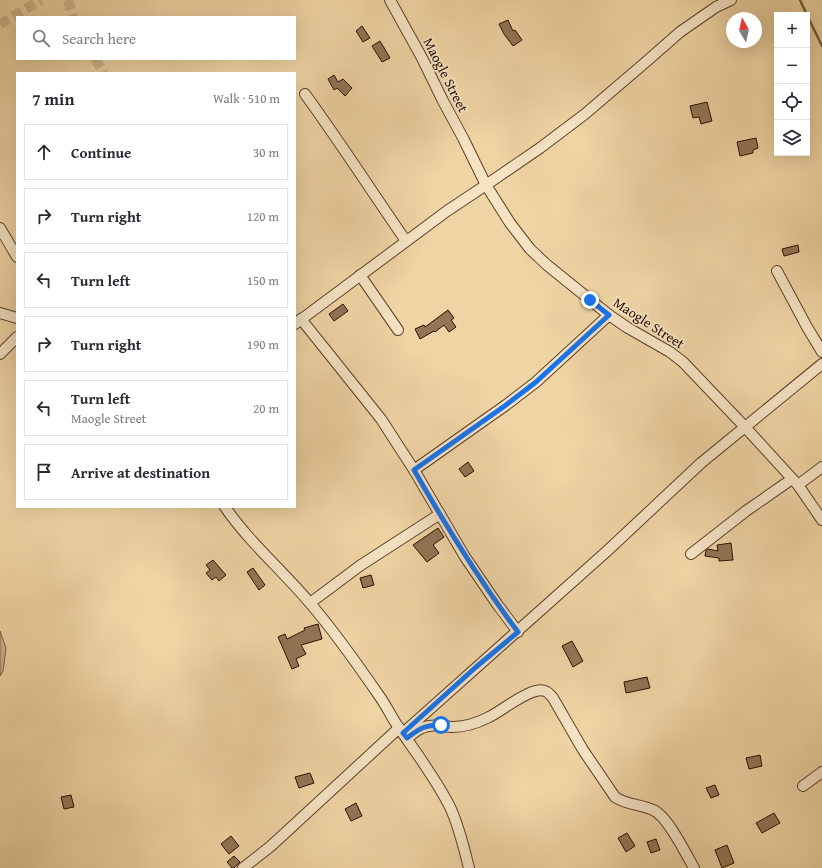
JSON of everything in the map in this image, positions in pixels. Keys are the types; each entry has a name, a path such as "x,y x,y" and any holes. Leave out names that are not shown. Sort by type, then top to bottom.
{"street":[{"name":"Maogle Street","path":"390,0 422,58 486,185 510,223 530,249 556,273 609,315 679,359 745,427 795,482 822,520"},
{"path":"518,632 473,568 414,470 381,419 298,321 455,205 540,148 585,114 680,32 716,7 731,0"},
{"path":"305,94 336,136 373,194 406,241"},
{"path":"0,228 16,255"},
{"path":"777,271 822,352"},
{"path":"360,275 398,330"},
{"path":"0,313 16,317"},
{"path":"414,470 536,382 609,315"},
{"path":"0,354 16,339"},
{"path":"243,868 271,846 403,733 476,667 518,632 701,463 822,364"},
{"path":"691,554 746,511 822,467"},
{"path":"226,508 232,518 256,546 284,574 329,626 381,698 437,784 450,808 462,840 469,868"},
{"path":"310,603 361,565 440,514"},
{"path":"403,733 430,725 453,727 482,721 519,698 541,690 547,691 553,698 583,750 615,797 621,801 655,810 663,817 694,868"},
{"path":"803,786 822,772"}],"shaded area":[{"path":"0,631 6,648 3,671 0,676"}],"building":[{"path":"508,20 513,31 515,30 522,40 513,46 499,24"},
{"path":"362,26 370,38 363,42 356,31"},
{"path":"380,41 390,58 382,62 372,46"},
{"path":"334,75 338,82 343,79 352,88 345,96 337,88 334,90 328,79"},
{"path":"707,102 712,121 701,124 699,117 693,118 690,106"},
{"path":"756,138 758,148 753,150 753,153 740,156 737,142"},
{"path":"798,245 799,252 784,256 782,249"},
{"path":"343,304 348,311 334,321 329,314"},
{"path":"448,310 454,318 451,320 456,327 449,332 444,325 435,332 434,331 420,339 415,329 424,325 425,327"},
{"path":"468,462 474,471 465,477 459,469"},
{"path":"438,528 444,537 433,545 439,553 427,562 413,545"},
{"path":"731,543 733,560 719,561 719,558 705,556 706,550 708,549 718,551 717,545"},
{"path":"213,560 226,575 219,581 216,577 212,580 206,573 210,570 206,565"},
{"path":"253,568 265,585 259,590 247,572"},
{"path":"371,575 374,585 363,588 360,578"},
{"path":"318,624 322,639 301,645 306,654 296,659 299,666 292,669 278,637 285,634 287,639 305,630 304,628"},
{"path":"572,641 583,661 573,667 562,646"},
{"path":"647,677 650,688 626,693 624,682"},
{"path":"760,755 762,766 749,769 746,758"},
{"path":"310,773 314,783 299,788 295,777"},
{"path":"715,785 719,795 711,798 706,788"},
{"path":"71,795 74,807 64,809 61,797"},
{"path":"356,803 362,816 351,821 345,809"},
{"path":"774,813 780,823 762,833 756,823"},
{"path":"627,833 635,846 626,852 618,838"},
{"path":"231,836 239,846 229,854 221,844"},
{"path":"656,839 660,850 651,853 647,842"},
{"path":"727,845 734,863 722,868 715,850"},
{"path":"234,856 240,862 232,868 227,862"}],"waterway":[{"path":"800,0 806,12"},
{"path":"810,21 822,46"}],"tunnel":[{"path":"0,24 41,0"},
{"path":"68,0 73,16"},
{"path":"96,60 103,72"}],"route":[{"path":"441,725 430,725 420,728 407,738 403,733 476,667 518,632 496,604 465,557 414,470 536,382 609,315 590,300"}]}
